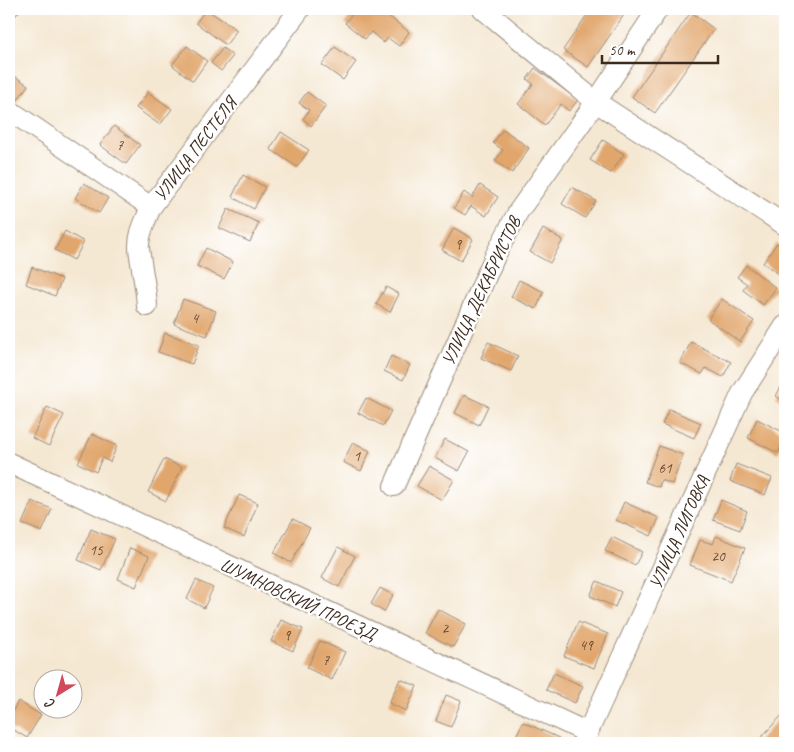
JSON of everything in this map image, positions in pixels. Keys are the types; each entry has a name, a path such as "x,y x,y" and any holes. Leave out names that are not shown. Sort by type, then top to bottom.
{"street":[{"name":"УЛИЦА ПЕСТЕЛЯ","path":"147,306 146,281 139,247 142,229 151,207 300,9"},
{"path":"483,9 596,102 785,225"},
{"name":"УЛИЦА ДЕКАБРИСТОВ","path":"394,486 499,247 518,212 596,102 658,9"},
{"path":"9,110 151,207"},
{"name":"УЛИЦА ЛИГОВКА","path":"586,738 742,393 785,326"},
{"name":"ШУМНОВСКИЙ ПРОЕЗД","path":"9,463 586,738"}],"building":[{"path":"9,9 21,9 12,20 9,18"},
{"path":"206,9 237,30 226,45 196,23"},
{"path":"356,9 366,9 378,18 382,11 409,32 399,46 388,38 384,43 371,32 365,39 345,23"},
{"path":"591,9 628,9 588,67 563,50"},
{"path":"691,12 714,29 655,113 632,97"},
{"path":"187,46 207,61 193,81 172,65"},
{"path":"335,47 356,62 343,80 322,65"},
{"path":"223,48 233,56 221,71 211,63"},
{"path":"535,68 578,100 569,111 561,104 545,125 518,104 533,84 527,79"},
{"path":"13,75 28,85 17,101 9,96 9,81"},
{"path":"148,92 172,109 160,125 136,108"},
{"path":"307,92 326,106 311,126 303,119 309,110 299,103"},
{"path":"114,126 140,145 126,164 100,145"},
{"path":"503,129 529,148 512,173 495,161 503,150 493,143"},
{"path":"281,132 309,150 297,167 270,149"},
{"path":"603,140 624,154 611,173 590,160"},
{"path":"243,175 265,187 254,209 232,197"},
{"path":"84,183 108,198 99,213 75,198"},
{"path":"480,185 498,197 486,216 471,206 465,215 454,208 464,192 472,198"},
{"path":"572,187 596,201 585,218 562,204"},
{"path":"228,209 259,223 250,242 219,228"},
{"path":"454,228 473,239 461,261 442,250"},
{"path":"543,229 563,240 550,263 530,252"},
{"path":"65,231 84,242 74,260 55,250"},
{"path":"777,243 785,249 785,278 763,263"},
{"path":"206,248 233,262 224,279 197,266"},
{"path":"746,265 776,288 763,305 743,290 747,284 737,277"},
{"path":"32,267 62,279 55,296 26,284"},
{"path":"519,280 544,292 536,309 511,297"},
{"path":"386,287 399,294 390,312 376,304"},
{"path":"183,299 216,311 207,336 174,324"},
{"path":"722,299 754,321 740,342 708,319"},
{"path":"165,333 199,345 192,364 158,352"},
{"path":"488,342 518,356 511,371 481,358"},
{"path":"691,342 731,362 723,377 706,368 702,374 680,363"},
{"path":"391,356 410,365 403,380 384,371"},
{"path":"785,380 785,402 776,396"},
{"path":"464,395 488,406 479,425 455,413"},
{"path":"366,398 391,411 383,426 358,413"},
{"path":"47,407 64,415 49,446 32,438"},
{"path":"669,409 701,423 694,438 662,424"},
{"path":"757,419 785,433 785,439 778,453 748,438"},
{"path":"92,434 117,446 110,462 102,458 96,472 78,463"},
{"path":"445,439 469,452 459,471 435,458"},
{"path":"353,442 370,451 361,471 343,462"},
{"path":"659,446 683,455 672,484 661,480 659,487 645,482"},
{"path":"164,459 182,467 166,501 148,492"},
{"path":"736,464 772,478 765,495 730,481"},
{"path":"429,466 454,480 442,500 417,486"},
{"path":"239,495 258,503 244,537 224,528"},
{"path":"9,496 14,498 9,511"},
{"path":"721,500 747,511 740,530 713,520"},
{"path":"32,501 52,509 42,532 22,524"},
{"path":"624,502 659,518 651,536 616,520"},
{"path":"293,519 310,528 291,563 274,553"},
{"path":"91,529 115,539 101,570 78,560"},
{"path":"716,536 745,548 731,581 690,565 700,540 713,544"},
{"path":"612,537 642,552 635,565 605,551"},
{"path":"338,547 355,556 339,587 322,578"},
{"path":"130,548 149,556 136,587 118,579"},
{"path":"196,580 213,588 204,608 187,599"},
{"path":"597,581 621,592 615,607 590,596"},
{"path":"380,588 393,595 384,612 371,604"},
{"path":"438,609 466,624 453,647 425,633"},
{"path":"281,620 303,629 293,651 271,641"},
{"path":"578,622 608,634 594,668 564,656"},
{"path":"320,641 345,652 332,680 307,668"},
{"path":"554,673 583,686 575,703 546,690"},
{"path":"400,679 417,686 406,711 389,703"},
{"path":"446,695 461,701 451,727 436,721"},
{"path":"18,701 32,710 32,720 38,720 27,738 9,727 9,718"},
{"path":"785,712 785,743 756,743"},
{"path":"523,722 559,738 556,743 531,743 516,736"}]}
